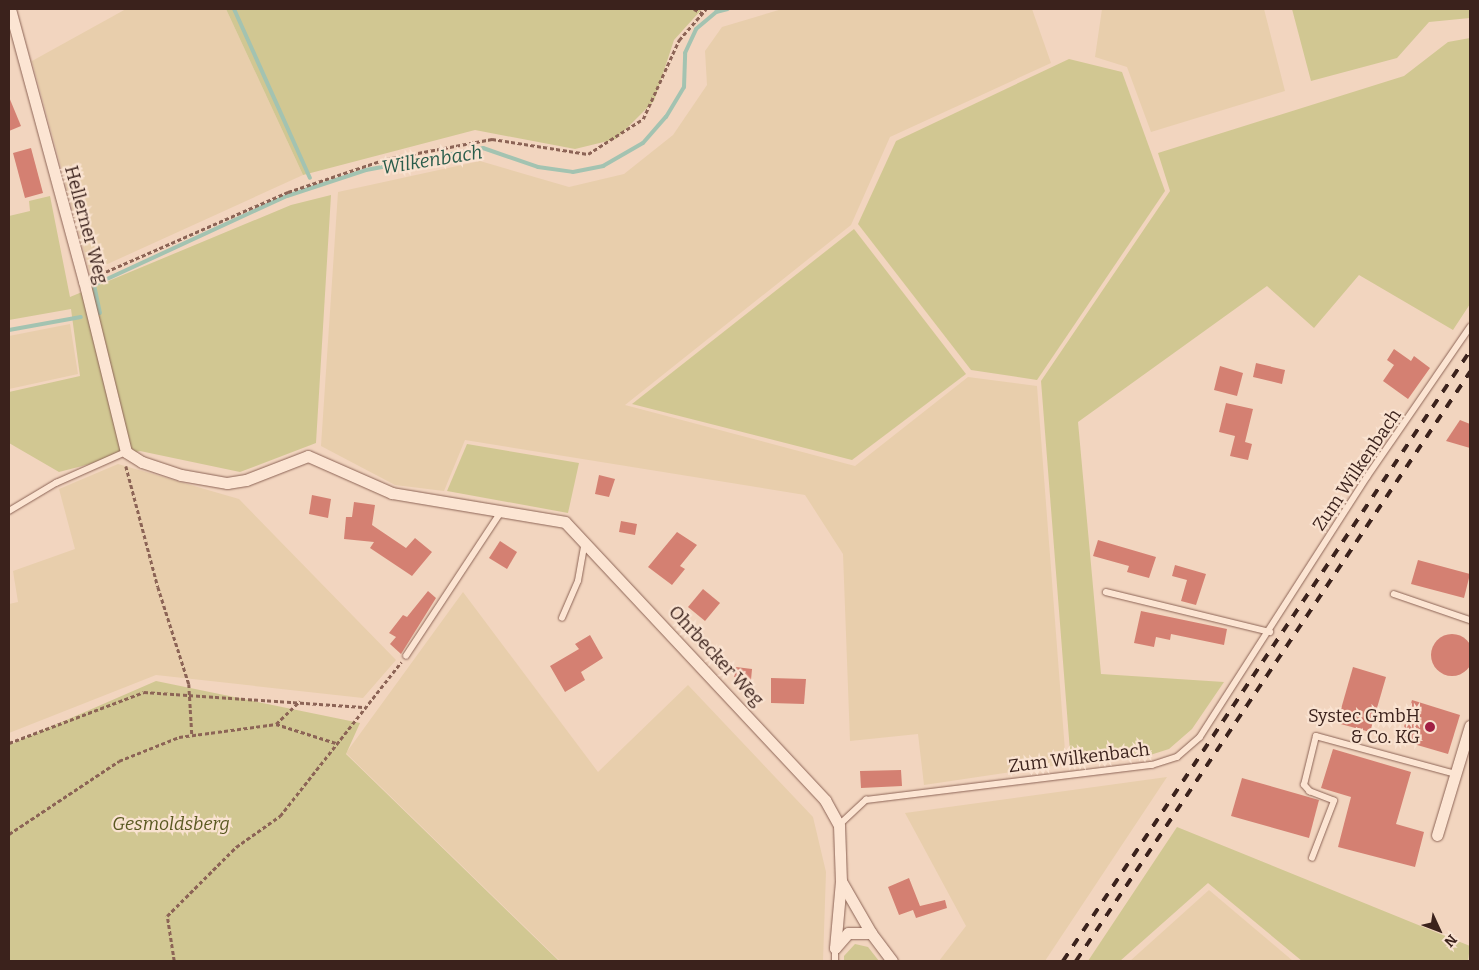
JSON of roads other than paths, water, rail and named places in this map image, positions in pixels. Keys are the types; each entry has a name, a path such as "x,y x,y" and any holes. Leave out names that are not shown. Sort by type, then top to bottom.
{"street":[{"name":"Hellerner Weg","path":"10,9 84,281 126,452"},
{"name":"Ohrbecker Weg","path":"126,452 142,462 181,475 227,483 246,480 308,456 392,493 565,522 811,783 839,825"},
{"path":"1437,835 1470,726"},
{"path":"835,948 841,881 839,825"},
{"path":"841,881 871,933 892,961"},
{"path":"835,948 848,934 871,933"}],"lane":[{"name":"Zum Wilkenbach","path":"839,825 866,800 1152,765 1177,757 1200,737 1270,632 1367,477 1470,327"},
{"path":"9,511 56,483 126,452"},
{"path":"406,656 502,510"},
{"path":"562,618 578,581 585,542"},
{"path":"1106,592 1270,632"},
{"path":"1394,594 1470,620"},
{"path":"1312,858 1334,801 1310,792 1304,785 1316,736 1456,774"},
{"path":"835,948 835,961"}],"waterway":[{"path":"234,9 310,178"},
{"name":"Wilkenbach","path":"100,313 94,285 287,196 366,170 483,148 538,167 573,172 603,166 643,143 666,117 684,87 685,53 696,29 716,12 728,9"},
{"name":"Wilkenbach","path":"9,330 81,317"}],"railway":[{"path":"1063,961 1470,351"},
{"path":"1076,961 1470,372"}],"place":[{"name":"Systec GmbH & Co. KG","path":"1430,727"}],"park label":[{"name":"Gesmoldsberg","path":"171,824"}]}
